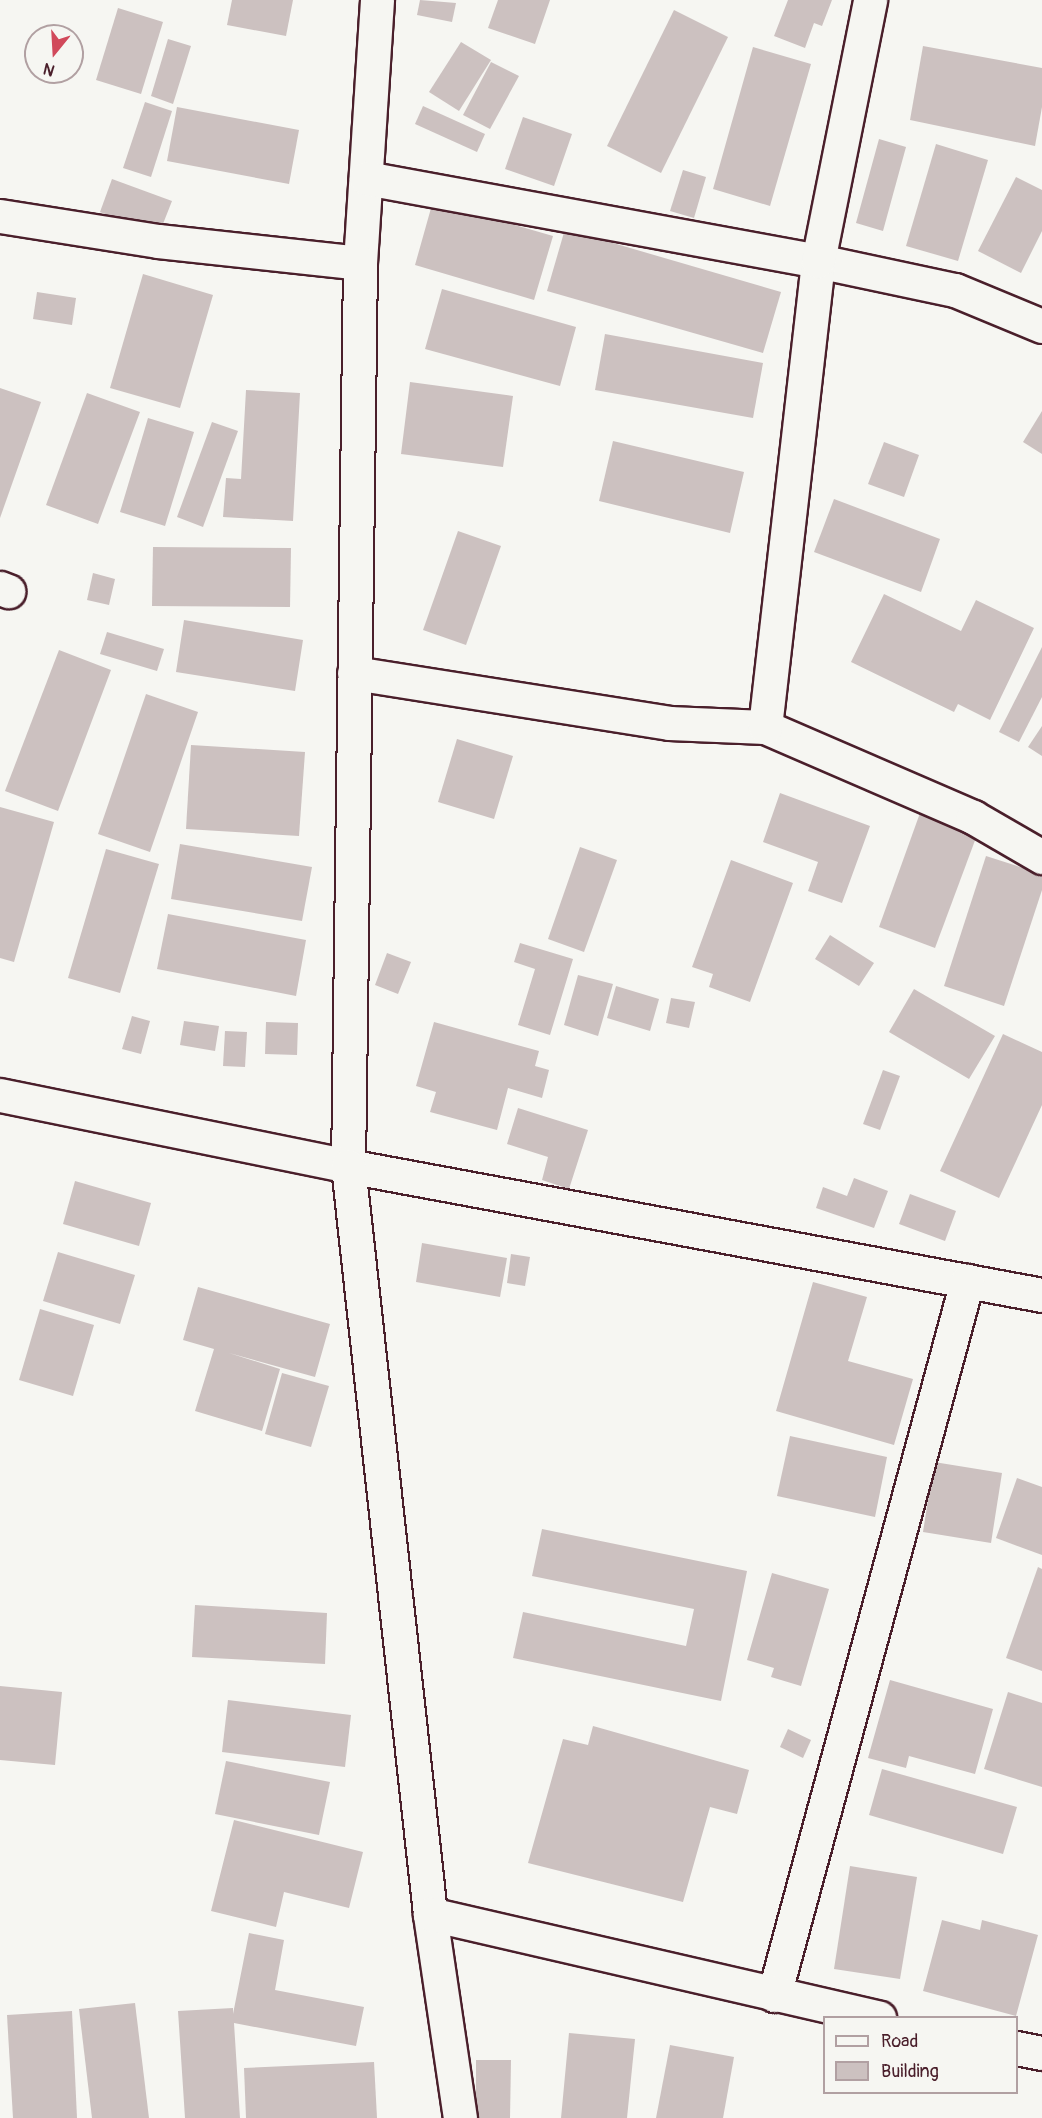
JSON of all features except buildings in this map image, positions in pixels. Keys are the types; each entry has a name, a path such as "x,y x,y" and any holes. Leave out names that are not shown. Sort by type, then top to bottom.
{"street":[{"path":"377,0 360,263 348,1166 430,1914 460,2118"},
{"path":"765,728 818,261 870,0"},
{"path":"366,178 818,261 955,290 1042,326"},
{"path":"0,216 158,241 360,263"},
{"path":"354,673 669,723 765,728 973,817 1042,857"},
{"path":"0,1095 348,1166 1042,1295"},
{"path":"774,1995 967,1281"},
{"path":"430,1914 870,2016"},
{"path":"1018,2048 1042,2053"}]}
